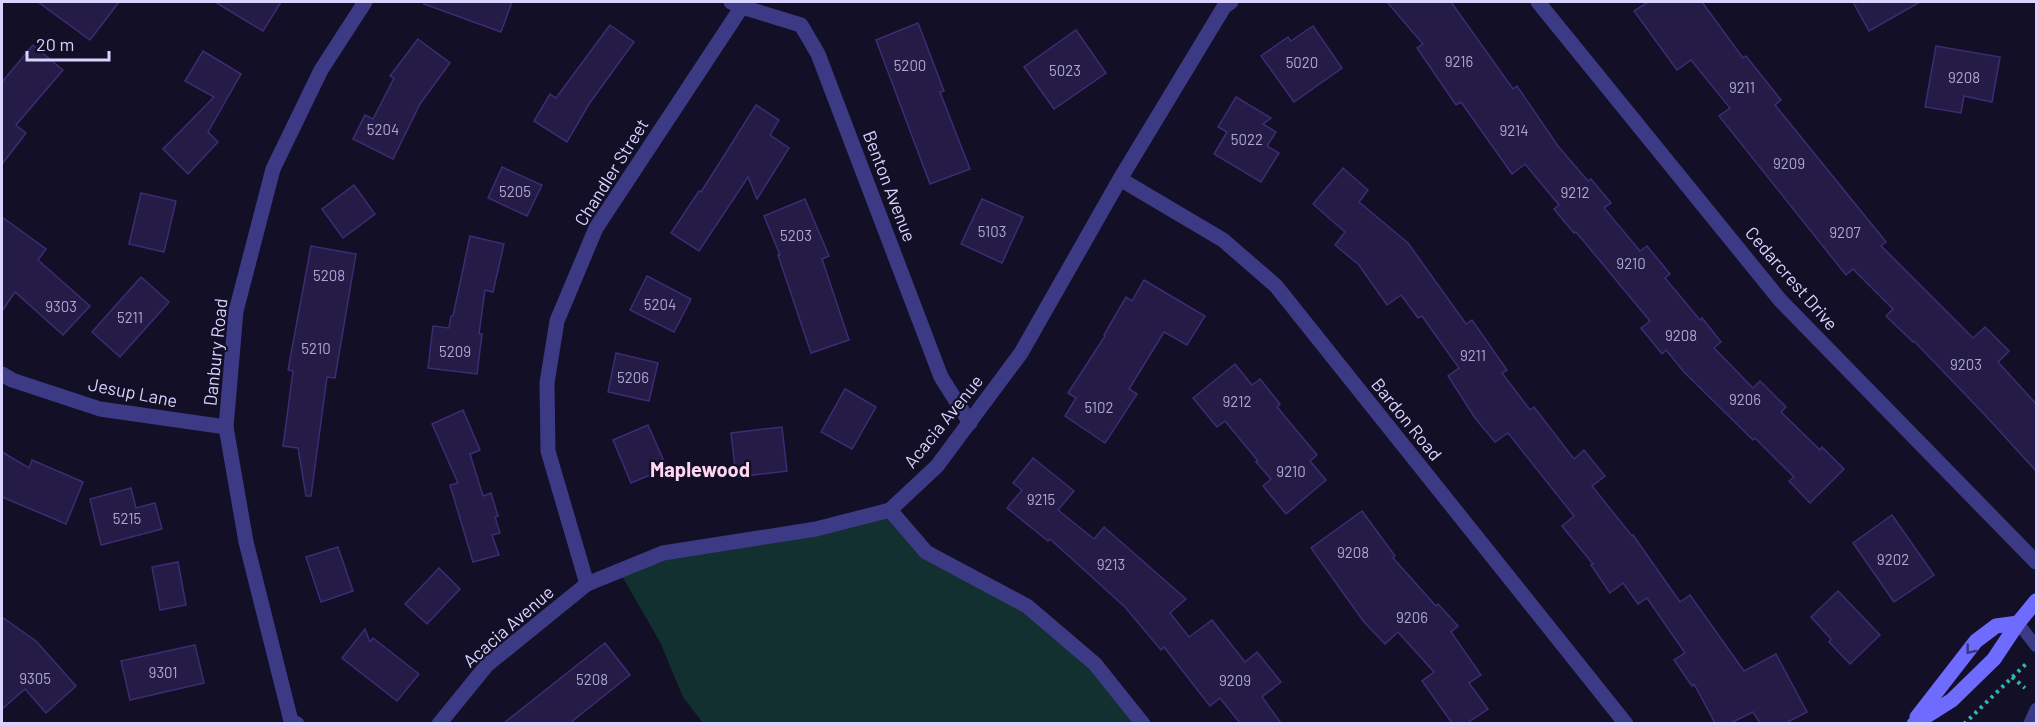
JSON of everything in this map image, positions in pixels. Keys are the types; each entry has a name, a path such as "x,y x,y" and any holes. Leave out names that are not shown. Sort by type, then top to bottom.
{"main road":[{"path":"1913,723 1952,700 1994,659 2018,623 2037,602"},
{"path":"1913,723 1977,641 1996,626 2018,623"}],"street":[{"name":"Danbury Road","path":"290,722 246,542 226,427 236,311 273,169 321,70 365,2"},
{"name":"Acacia Avenue","path":"439,723 487,665 587,584 663,553 816,529 890,510 937,466 1021,353 1120,179 1224,7 1231,2"},
{"name":"Cedarcrest Drive","path":"1538,2 1780,300 2037,562"},
{"name":"Benton Avenue","path":"739,3 801,25 818,54 941,377 970,423"},
{"name":"Chandler Street","path":"587,584 548,451 547,383 557,321 596,228 739,3"},
{"name":"Bardon Road","path":"1120,179 1223,240 1276,286 1626,723"},
{"name":"Jesup Lane","path":"2,374 12,380 100,409 226,427"},
{"path":"890,510 926,552 1028,606 1095,664 1143,723"}],"lane":[{"path":"2018,623 2037,646"},
{"path":"2029,723 2037,710"}],"path":[{"path":"1964,723 2031,658"},
{"path":"2006,671 2025,688"}],"green space":[{"path":"890,510 926,552 1027,606 1143,723 703,723 683,697 660,642 619,571 663,553"}],"building":[{"path":"38,2 119,2 90,40"},
{"path":"215,2 281,2 263,31"},
{"path":"424,2 512,2 501,32 424,4"},
{"path":"1387,2 1451,2 1513,89 1517,86 1558,146 1588,181 1591,179 1611,203 1604,208 1640,251 1647,246 1670,274 1665,278 1721,342 1714,348 1753,388 1760,381 1786,407 1781,412 1820,450 1822,447 1844,469 1810,503 1789,481 1794,477 1684,372 1666,350 1662,354 1641,328 1650,321 1554,209 1559,205 1525,164 1512,174 1461,102 1456,105 1417,48 1423,44"},
{"path":"1648,2 1702,2 1743,58 1746,56 1781,100 1775,105 1886,242 1881,246 1973,338 1985,327 2009,351 1998,362 2037,405 2037,472 1914,341 1886,316 1893,309 1853,269 1846,275 1719,116 1730,108 1691,60 1677,70 1634,11"},
{"path":"1853,2 1920,2 1869,31"},
{"path":"918,23 944,91 940,92 970,169 930,184 876,40"},
{"path":"610,25 634,42 589,104 567,142 534,121 550,94 556,98"},
{"path":"1313,26 1342,68 1294,102 1261,56 1288,37 1291,41"},
{"path":"1076,30 1106,73 1054,109 1024,67"},
{"path":"418,39 450,63 420,104 393,159 353,139 365,115 373,119 394,78 390,76"},
{"path":"33,45 63,70 16,125 26,133 2,164 2,82"},
{"path":"1936,46 2000,57 1992,102 1964,96 1961,113 1925,107"},
{"path":"203,51 241,74 208,132 218,142 188,174 163,149 214,97 185,81"},
{"path":"1236,97 1271,118 1263,124 1276,132 1267,146 1279,153 1261,182 1214,154 1227,132 1218,127"},
{"path":"756,105 779,120 770,135 789,148 757,199 748,177 699,251 671,233 699,191 701,192"},
{"path":"502,167 542,185 527,216 488,198"},
{"path":"1343,168 1368,190 1359,202 1408,243 1466,324 1472,320 1507,370 1502,373 1530,410 1534,407 1574,459 1584,450 1605,476 1592,486 1633,535 1680,602 1690,595 1744,671 1776,654 1807,712 1786,723 1760,723 1753,712 1731,723 1715,723 1694,684 1692,686 1674,660 1685,653 1647,598 1638,604 1623,583 1610,593 1591,565 1593,564 1562,526 1574,516 1508,433 1495,442 1475,418 1448,376 1459,368 1422,316 1418,318 1401,295 1387,305 1359,265 1335,245 1345,232 1313,204"},
{"path":"354,185 375,214 343,238 322,209"},
{"path":"141,193 176,201 164,252 129,244"},
{"path":"805,199 829,256 822,259 849,340 811,353 778,255 780,255 764,216"},
{"path":"982,199 1023,217 1002,263 961,244"},
{"path":"2,217 46,249 38,260 90,306 63,335 15,292 2,311"},
{"path":"470,236 504,244 493,292 485,290 479,334 482,334 477,374 428,368 433,326 449,328 451,316 453,316"},
{"path":"311,246 356,254 335,378 327,377 311,496 306,496 298,448 283,446 293,371 288,370"},
{"path":"647,276 691,299 674,332 630,310"},
{"path":"141,277 169,302 120,357 92,332"},
{"path":"1144,280 1205,316 1187,345 1164,332 1129,389 1137,394 1105,443 1065,416 1076,398 1068,393 1105,336 1126,297 1132,301"},
{"path":"616,353 658,363 649,401 608,392"},
{"path":"1235,364 1252,385 1260,379 1280,404 1277,407 1317,455 1310,461 1326,480 1286,514 1263,486 1271,479 1256,462 1258,461 1225,421 1217,427 1193,398"},
{"path":"845,389 876,407 852,449 821,432"},
{"path":"463,410 480,450 470,454 483,496 491,493 500,533 492,535 499,555 473,562 450,485 458,483 432,424"},
{"path":"648,425 667,468 631,483 613,440"},
{"path":"782,427 787,471 736,477 731,433"},
{"path":"2,452 29,468 32,460 83,482 66,524 2,497"},
{"path":"1033,458 1074,491 1058,510 1094,539 1104,527 1186,599 1170,613 1189,637 1212,620 1245,662 1257,652 1281,682 1262,697 1281,723 1240,723 1220,698 1210,706 1164,647 1161,650 1125,607 1050,539 1048,541 1007,508 1022,490 1013,483"},
{"path":"131,488 136,508 155,503 162,529 101,545 90,499"},
{"path":"1362,511 1395,556 1393,558 1436,606 1438,604 1458,626 1451,632 1481,675 1469,683 1488,709 1467,723 1452,723 1422,681 1434,672 1398,632 1385,644 1364,622 1311,548"},
{"path":"1892,515 1934,575 1894,602 1853,543"},
{"path":"338,547 353,591 321,602 306,557"},
{"path":"178,562 186,605 160,610 152,567"},
{"path":"439,568 460,589 427,624 405,604"},
{"path":"1838,591 1880,635 1850,664 1829,642 1831,639 1811,617"},
{"path":"2,617 36,641 76,686 46,713 25,689 2,709"},
{"path":"365,629 370,642 373,638 419,674 397,701 342,658"},
{"path":"605,643 630,675 570,723 504,723"},
{"path":"195,645 204,683 130,700 121,661"}],"district":[{"name":"Maplewood","path":"700,469"}]}
